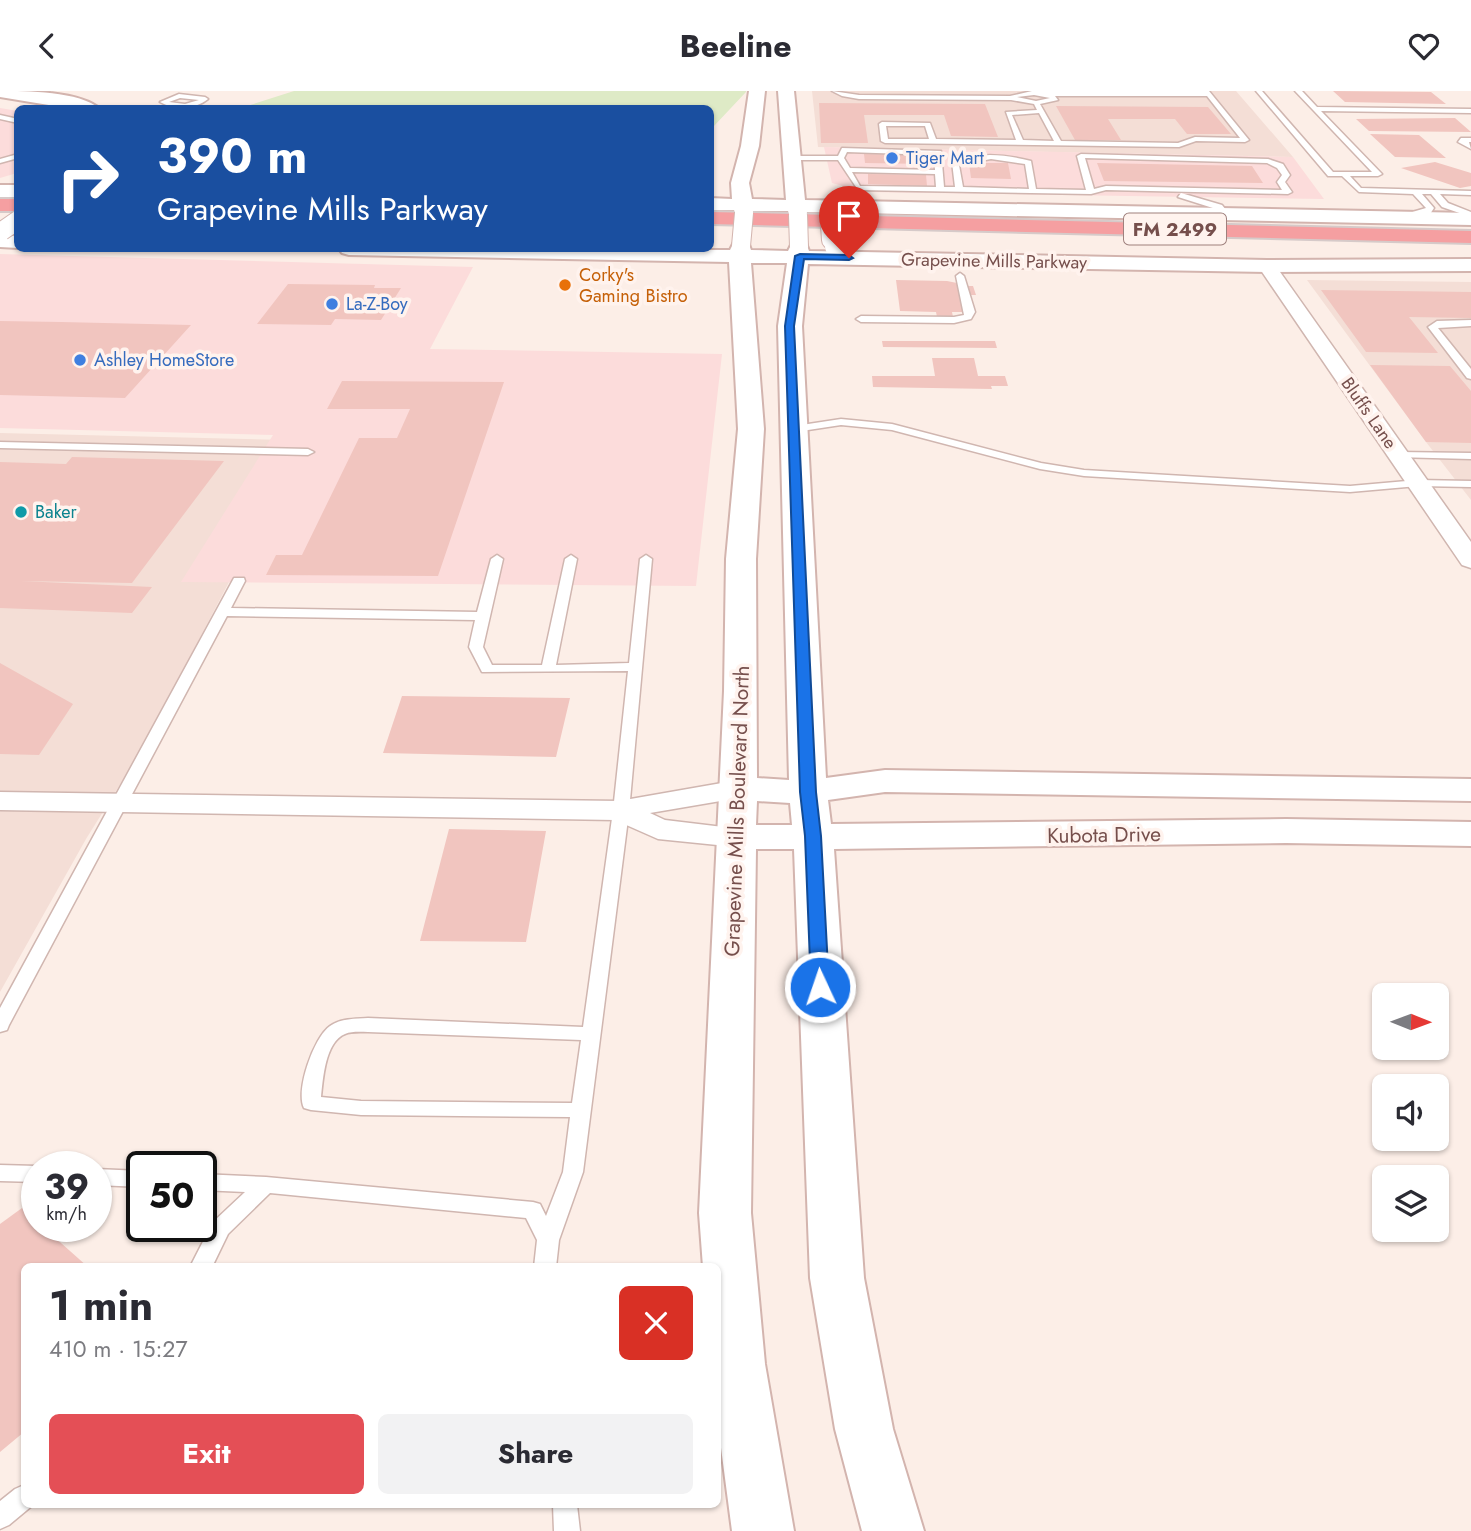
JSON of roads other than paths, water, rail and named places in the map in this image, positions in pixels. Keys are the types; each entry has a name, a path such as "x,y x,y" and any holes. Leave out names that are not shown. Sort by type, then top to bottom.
{"highway":[{"name":"Grapevine Mills Parkway","path":"714,218 1471,237"},
{"name":"Grapevine Mills Parkway","path":"714,233 1471,249"}],"main road":[{"name":"Grapevine Mills Boulevard North","path":"757,91 750,145 740,183 744,209 740,260 751,429 741,559 738,813 725,1213 737,1364 763,1531"},
{"path":"786,91 799,252 809,290"},
{"path":"5,94 42,105"},
{"path":"5,94 79,105"},
{"path":"714,193 740,183"},
{"path":"714,205 797,211 883,209 1471,217"},
{"path":"872,258 839,248 831,240 830,225 846,216 883,209"},
{"name":"Grapevine Mills Parkway","path":"521,252 636,254 740,260 799,252 872,258 1267,266 1471,265"},
{"path":"872,258 839,269 809,290 790,326 808,792 813,836 837,1277 864,1429 893,1531"},
{"path":"751,429 795,429"},
{"path":"738,813 808,792 885,781 1471,790"},
{"name":"Kubota Drive","path":"738,813 813,836 1125,835 1286,831 1471,834"}],"street":[{"name":"Bluffs Lane","path":"1267,266 1471,560"},
{"path":"0,801 621,811 648,802 718,794 738,813"},
{"path":"621,811 657,829 738,813"}],"lane":[{"path":"835,91 844,96 859,97 1012,98 1036,103 1175,103"},
{"path":"1259,91 1331,174 1378,174 1298,91"},
{"path":"933,140 928,124 883,124 886,141 1179,145 1195,139 1249,141 1207,92 1031,92 1019,93 1012,98"},
{"path":"1044,94 1056,99 1052,102"},
{"path":"174,105 163,102 179,96 205,99 190,105"},
{"path":"1036,103 1059,143"},
{"path":"1202,103 1216,104"},
{"path":"1315,109 1471,111"},
{"path":"1020,142 1008,113 1041,112"},
{"path":"1471,140 1461,140 1471,147"},
{"path":"840,158 845,150 938,152 940,189"},
{"path":"1260,152 1268,161"},
{"path":"840,158 858,188 1091,192 1106,188 1288,192 1281,182 1286,175 1280,166 1268,161 1081,156 1091,192"},
{"path":"791,158 840,158"},
{"path":"959,189 955,164 965,159 990,158 1015,159 1027,163 1033,191"},
{"path":"848,170 939,172"},
{"path":"1344,174 1359,190 1471,193"},
{"path":"978,189 983,211"},
{"path":"1173,190 1174,193 1220,208 1226,215"},
{"path":"1401,218 1427,212 1430,208 1416,192"},
{"path":"1433,192 1445,205 1471,217"},
{"path":"861,319 954,320 968,317 970,312 960,276"},
{"path":"1471,323 1437,324 1433,327 1471,376"},
{"path":"795,429 841,422 892,427 1040,465 1084,473 1350,489 1418,483 1471,484"},
{"path":"0,445 308,452"},
{"path":"1398,455 1471,456"},
{"path":"497,559 476,647 487,669 635,667"},
{"path":"548,669 571,559"},
{"path":"545,1263 548,1240 573,1172 621,811 646,559"},
{"path":"0,1025 239,581"},
{"path":"223,612 483,616"},
{"path":"581,1110 361,1108 311,1103 312,1085 327,1036 340,1028 368,1025 591,1034"},
{"path":"0,1173 21,1174"},
{"path":"217,1183 533,1210 548,1240"},
{"path":"203,1263 220,1228 265,1185"},
{"path":"0,1517 21,1500"},
{"path":"565,1508 567,1531"}],"place":[{"name":"Tiger Mart","path":"892,158"},
{"name":"Corky's Gaming Bistro","path":"565,285"},
{"name":"La-Z-Boy","path":"332,304"},
{"name":"Ashley HomeStore","path":"80,360"},
{"name":"Baker","path":"21,512"}]}
